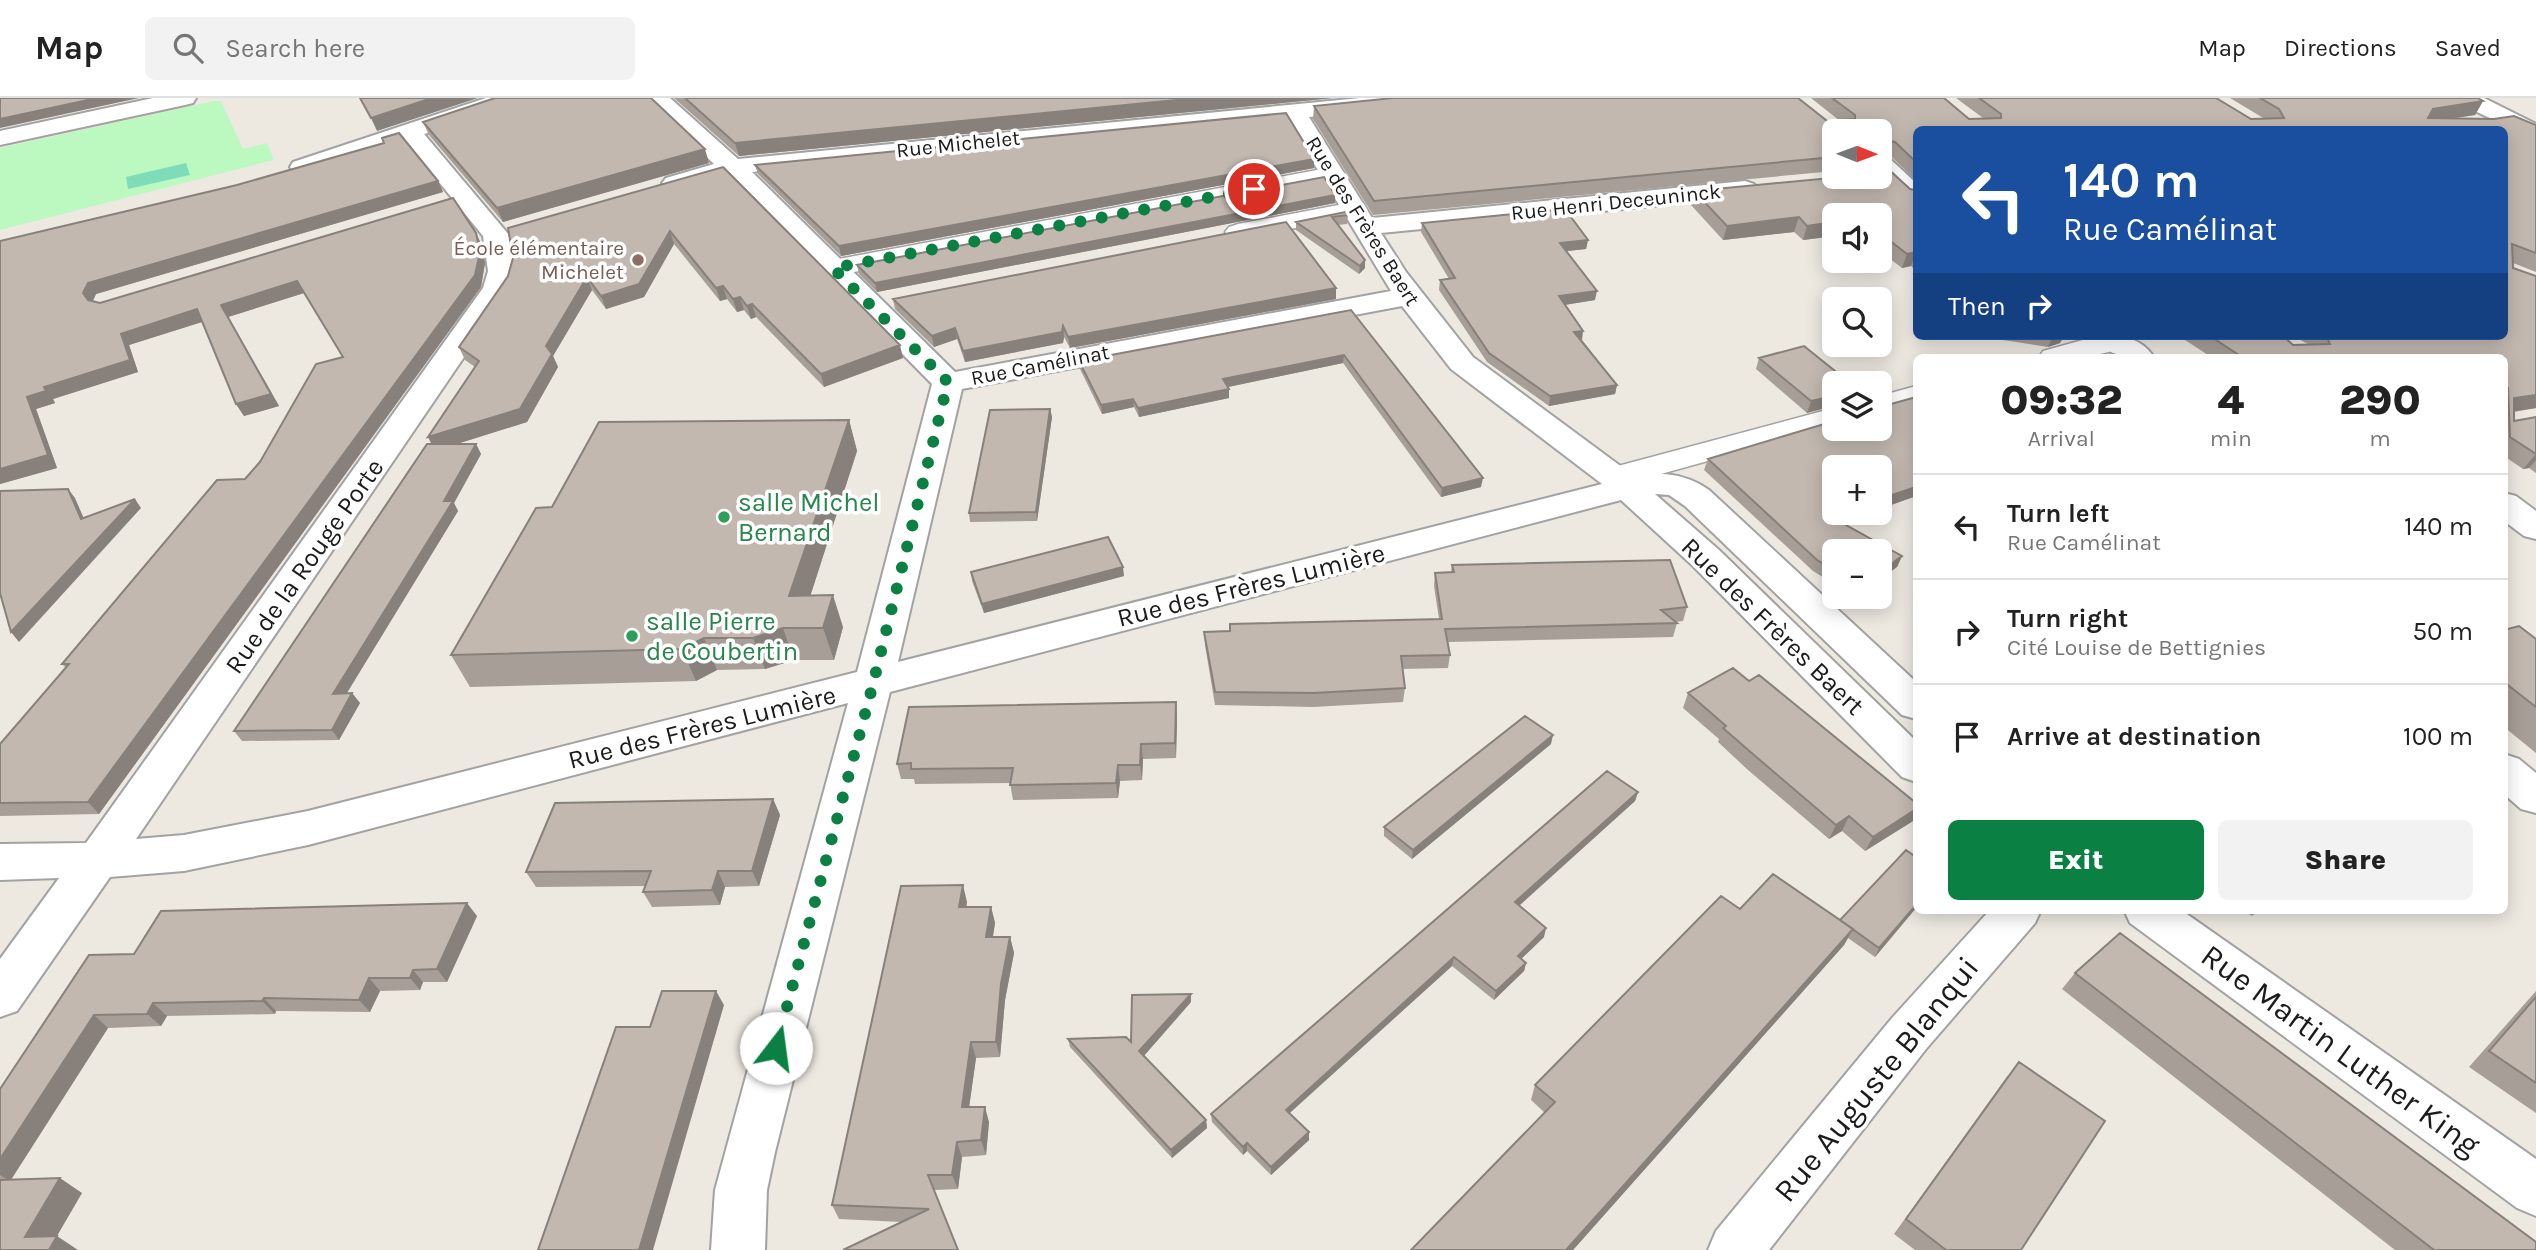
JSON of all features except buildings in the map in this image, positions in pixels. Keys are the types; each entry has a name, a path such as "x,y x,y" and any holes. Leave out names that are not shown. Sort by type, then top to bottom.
{"street":[{"path":"0,138 184,98"},
{"path":"275,174 411,132 480,102 509,98"},
{"name":"Rue Camélinat","path":"656,98 732,167 833,268 883,302 948,382 1408,296"},
{"name":"Rue Michelet","path":"653,190 732,167 1257,106 1294,111 1430,98"},
{"path":"2466,98 2536,132"},
{"name":"Rue des Frères Baert","path":"1294,111 1408,296 1462,363 1621,483 1706,558 1913,763"},
{"path":"2470,124 2509,119"},
{"name":"Rue de la Rouge Porte","path":"0,996 492,297 502,271 509,231 463,197 411,132"},
{"path":"833,268 1333,174"},
{"path":"1892,183 1913,194"},
{"name":"Rue Henri Deceuninck","path":"1359,218 1773,186"},
{"path":"437,205 463,197"},
{"path":"1220,235 1359,218"},
{"path":"2062,354 2105,340"},
{"path":"2114,340 2135,354"},
{"path":"738,1250 741,1190 749,1152 873,684 948,382"},
{"path":"1892,402 1913,396"},
{"path":"1621,483 1822,421"},
{"name":"Rue des Frères Baert","path":"1621,483 1662,481 1686,489 1913,702"},
{"name":"Rue des Frères Lumière","path":"0,862 97,860 184,853 309,828 873,684 1621,483"},
{"path":"2508,507 2536,528"},
{"path":"2508,773 2536,797"},
{"name":"Rue Auguste Blanqui","path":"1735,1250 1868,1085 1977,955 2015,914"},
{"name":"Rue Martin Luther King","path":"2152,914 2536,1190"}],"green space":[{"path":"221,101 243,149 267,143 274,160 0,230 0,148"},
{"path":"186,163 190,175 128,189 126,177"}],"place":[{"name":"École élémentaire Michelet","path":"638,260"},
{"name":"salle Michel Bernard","path":"724,517"},
{"name":"salle Pierre de Coubertin","path":"632,636"}],"route":[{"path":"776,1048 873,684 948,382 833,268 1254,189"}]}
